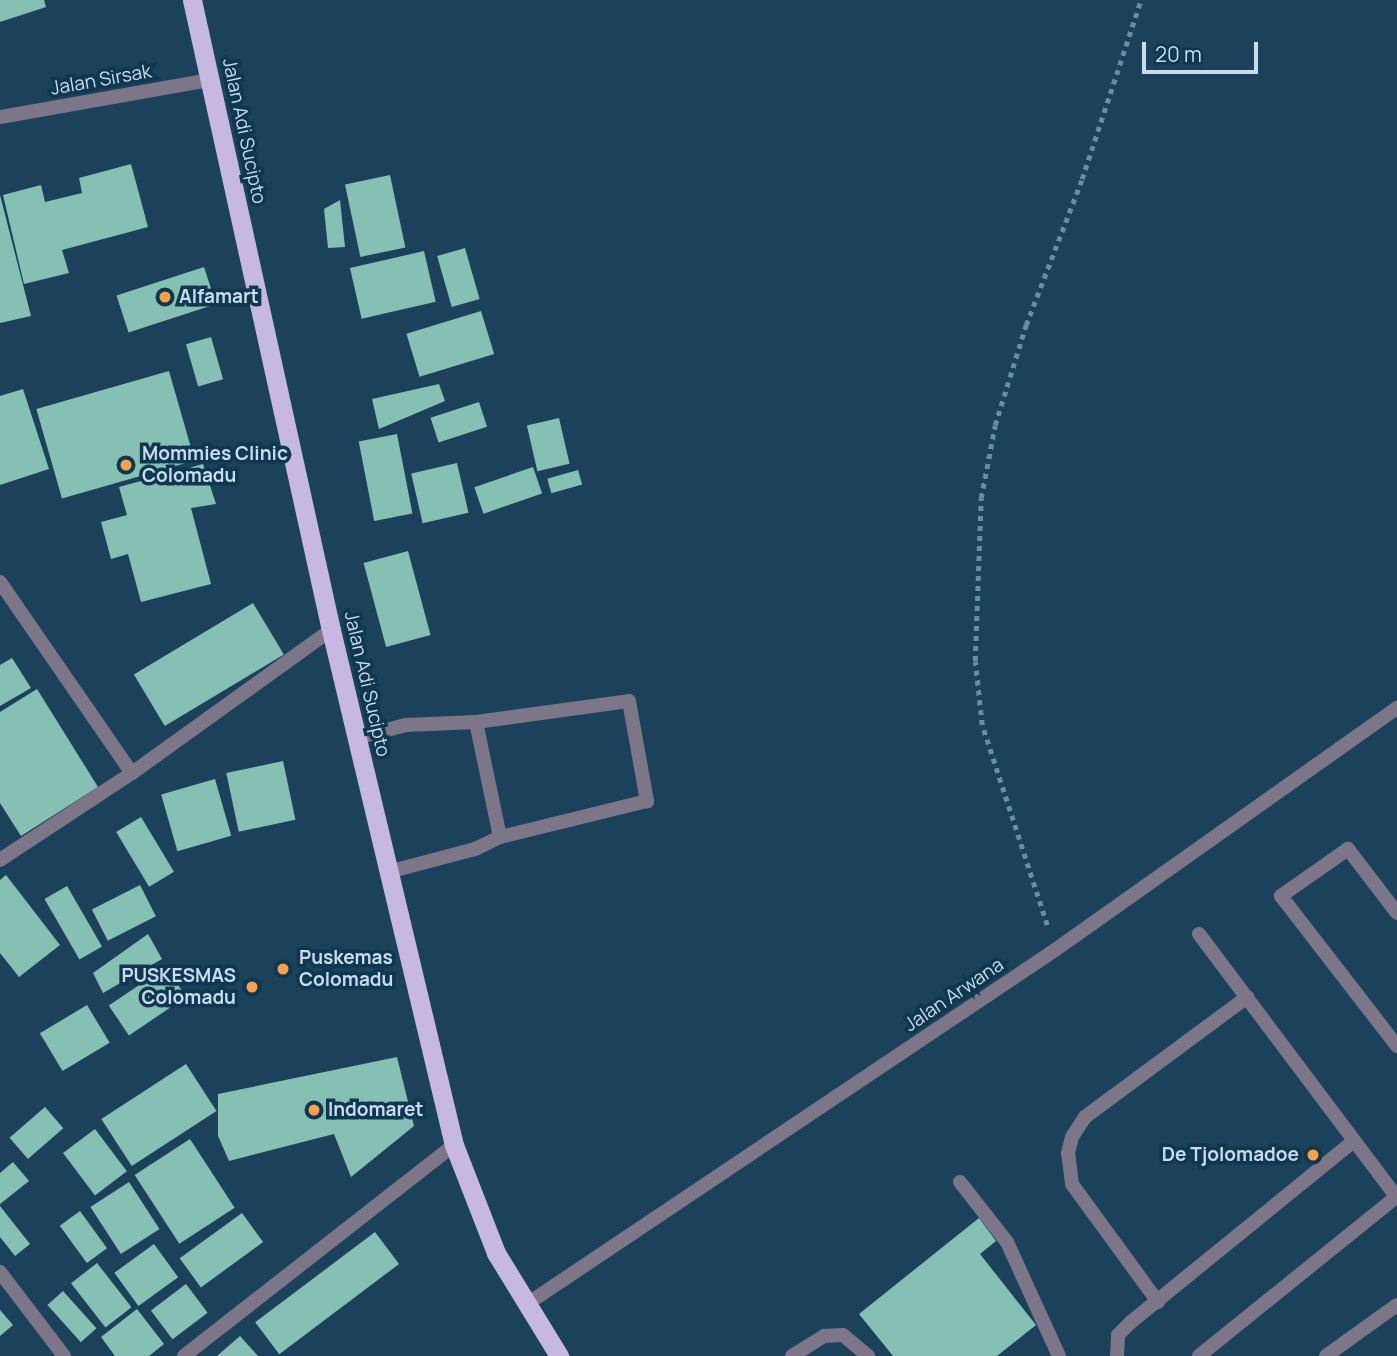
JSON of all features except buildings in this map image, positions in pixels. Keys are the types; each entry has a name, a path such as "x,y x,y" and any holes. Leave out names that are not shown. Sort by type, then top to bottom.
{"highway":[{"name":"Jalan Adi Sucipto","path":"192,0 331,630 454,1145 496,1253 559,1356"}],"street":[{"name":"Jalan Sirsak","path":"0,117 209,80"},
{"path":"0,582 132,773"},
{"path":"0,860 132,773 331,630"},
{"path":"356,738 406,724 476,722 629,701 647,801 500,837 475,849 388,872"},
{"name":"Jalan Arwana","path":"527,1304 1055,950 1397,708"},
{"path":"476,722 500,837"},
{"path":"1394,903 1348,849 1281,896 1397,1046"},
{"path":"1199,934 1397,1197 1199,1356"},
{"path":"1158,1302 1072,1184 1068,1153 1072,1138 1085,1117 1247,997"},
{"path":"1117,1356 1118,1335 1354,1141"},
{"path":"184,1356 454,1145"},
{"path":"960,1182 1007,1242 1059,1356"},
{"path":"0,1272 64,1356"},
{"path":"1326,1356 1397,1305"},
{"path":"792,1356 824,1336 843,1335 868,1356"}],"path":[{"path":"1055,950 982,725 975,661 981,498 995,425 1022,338 1110,99 1141,0"}],"place":[{"name":"Alfamart","path":"165,297"},
{"name":"Mommies Clinic Colomadu","path":"126,465"},
{"name":"Puskemas Colomadu","path":"283,969"},
{"name":"PUSKESMAS Colomadu","path":"252,987"},
{"name":"Indomaret","path":"314,1110"},
{"name":"De Tjolomadoe","path":"1313,1155"}]}
